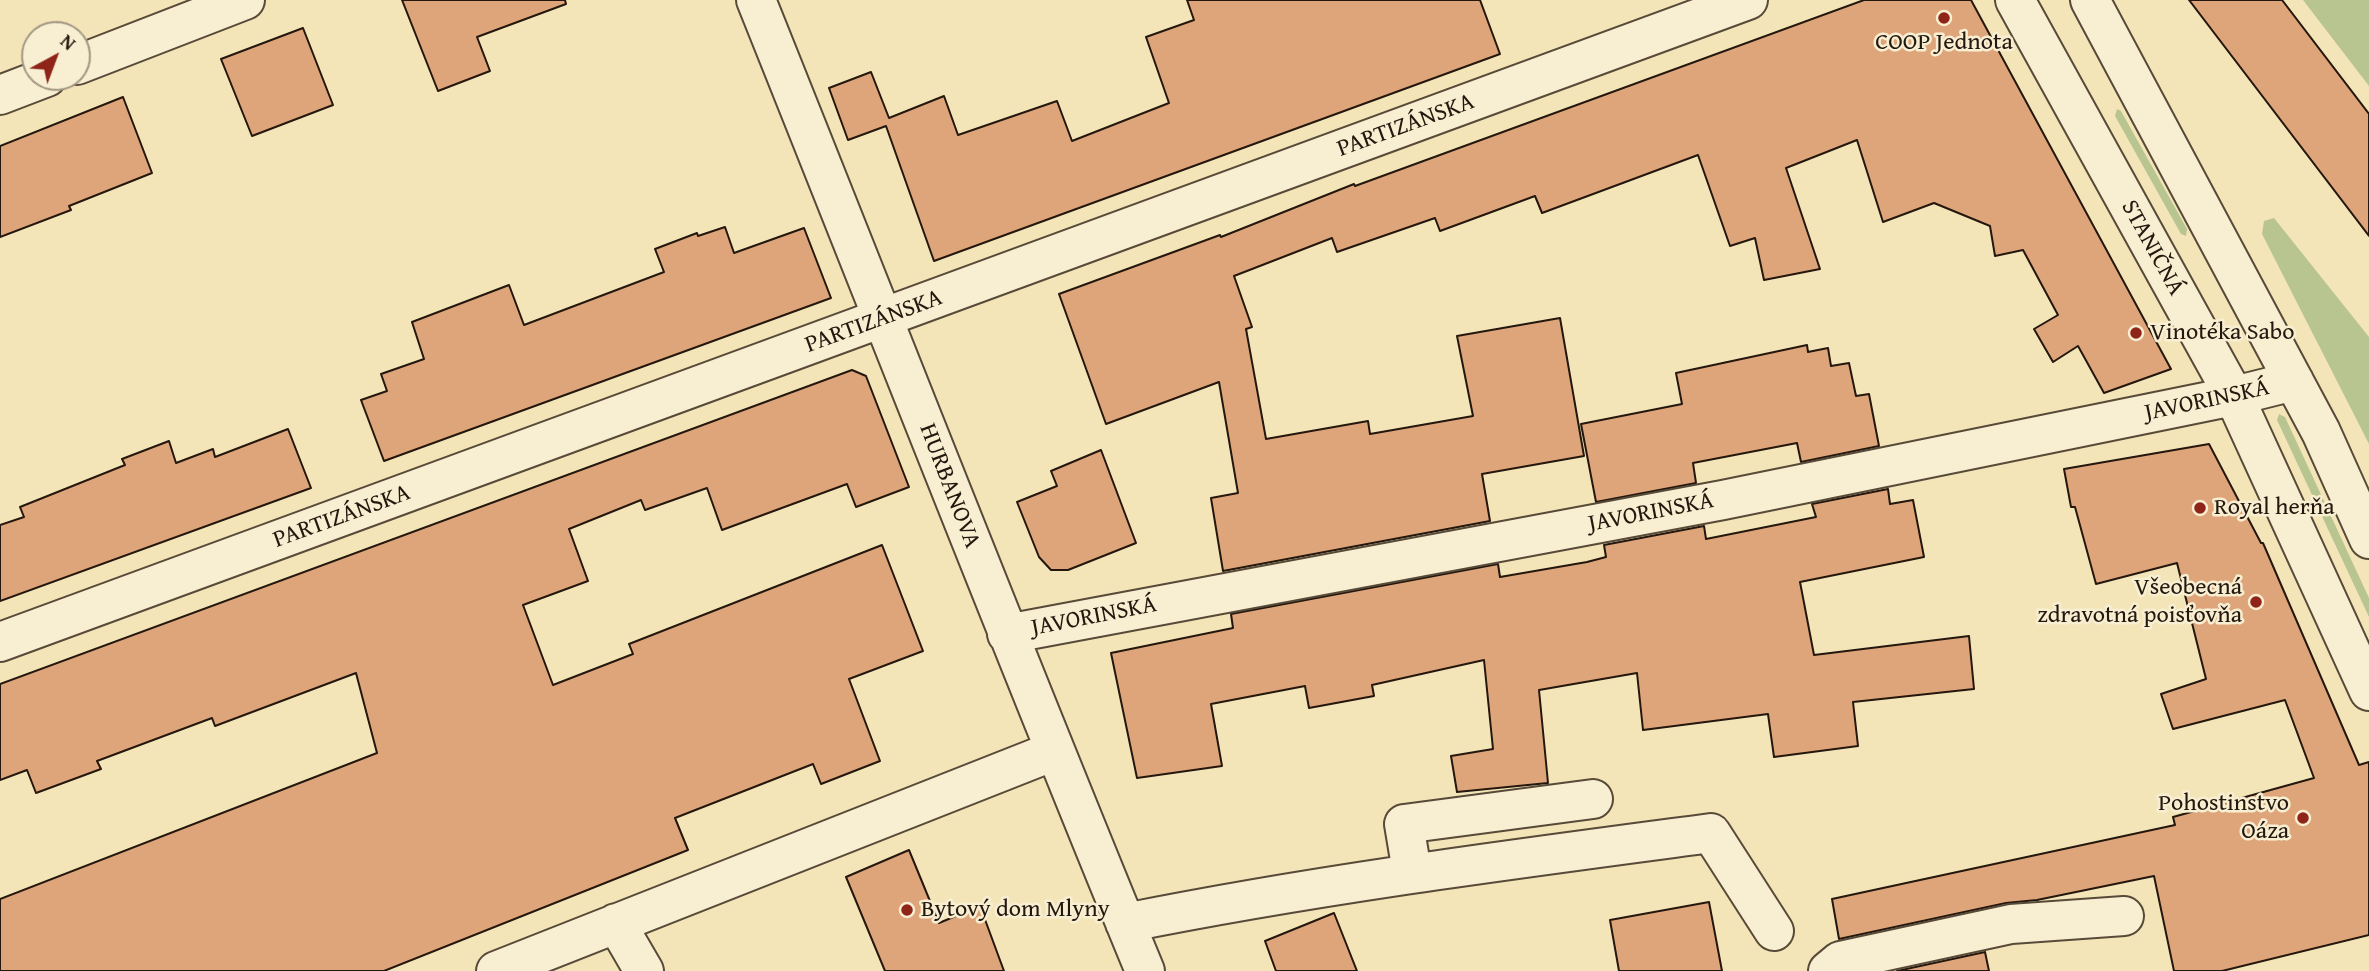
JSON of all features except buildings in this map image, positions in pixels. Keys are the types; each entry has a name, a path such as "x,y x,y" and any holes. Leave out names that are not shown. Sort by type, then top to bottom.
{"street":[{"path":"91,60 244,0"},
{"name":"HURBANOVA","path":"757,0 1007,634 1145,971"},
{"name":"PARTIZÁNSKA","path":"0,642 1748,0"},
{"name":"STANIČNÁ","path":"2015,0 2234,396 2369,691"},
{"path":"2090,0 2321,432 2369,539"},
{"path":"0,96 21,88"},
{"name":"JAVORINSKÁ","path":"1007,634 1723,500 2234,396 2294,381"},
{"path":"496,971 1055,751"},
{"path":"1412,872 1404,824 1593,799"},
{"path":"1125,923 1285,892 1412,872 1711,833 1774,931"},
{"path":"1828,971 1840,961 2011,924 2124,916"},
{"path":"616,923 644,971"}],"green space":[{"path":"2303,0 2369,0 2369,86"},
{"path":"2117,109 2121,111 2187,229 2186,236 2181,234 2115,116"},
{"path":"2274,218 2369,337 2369,444 2262,234 2264,221"},
{"path":"2279,414 2285,417 2369,598 2369,617 2277,420"}],"place":[{"name":"COOP Jednota","path":"1944,18"},
{"name":"Vinotéka Sabo","path":"2136,333"},
{"name":"Royal herňa","path":"2200,508"},
{"name":"Všeobecná zdravotná poisťovňa","path":"2256,602"},
{"name":"Pohostinstvo Oáza","path":"2303,818"},
{"name":"Bytový dom Mlyny","path":"907,910"}]}
